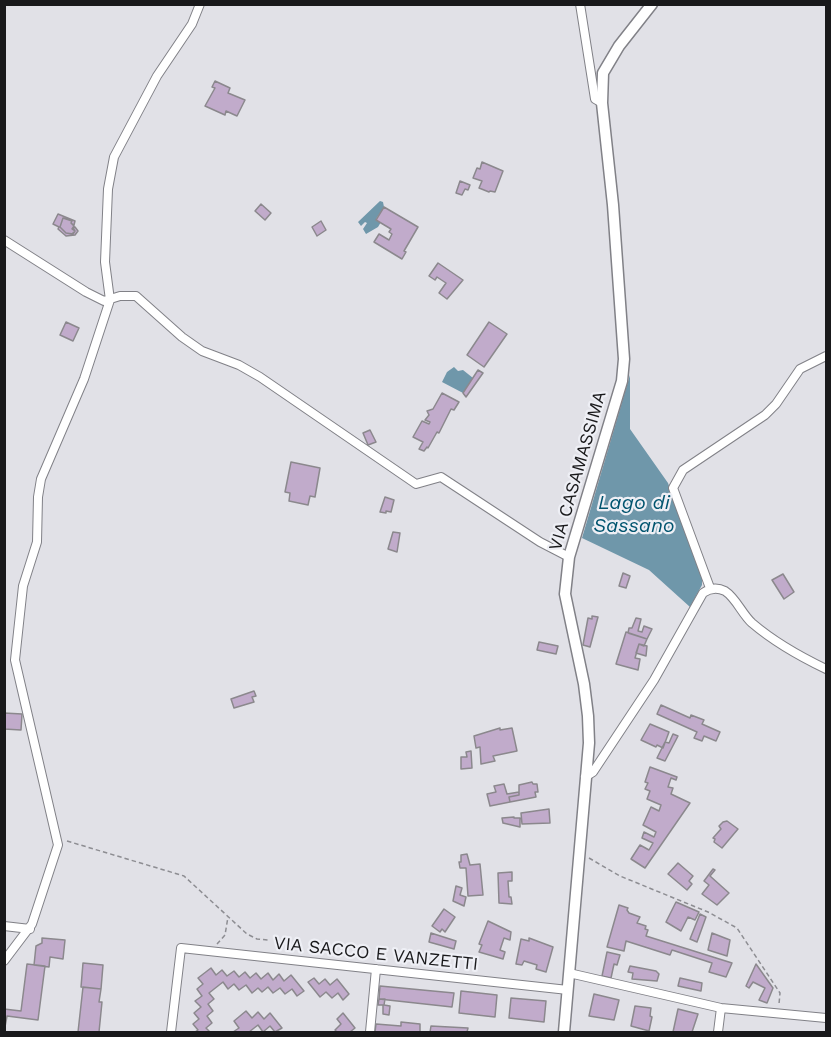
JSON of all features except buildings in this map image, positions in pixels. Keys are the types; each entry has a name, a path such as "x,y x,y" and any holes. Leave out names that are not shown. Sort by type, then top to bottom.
{"main road":[{"name":"VIA CASAMASSIMA","path":"564,1032 589,743 588,716 565,594 569,557 622,381 624,359 614,216 602,103 603,74 619,46 652,4"}],"street":[{"path":"4,961 30,929 58,845 15,660 23,586 37,542 38,497 42,479 84,379 110,302 105,262 108,189 114,157 157,76 192,24 200,4"},
{"path":"580,4 596,99 602,103"},
{"path":"4,240 104,301 110,302 120,296 136,296 182,337 202,351 239,365 260,377 416,483 441,477 540,542 569,557"},
{"path":"710,588 673,488 675,482 683,470 765,415 776,404 800,369 826,356"},
{"path":"585,778 594,772 654,680 703,592 710,588 718,588 727,592 751,622 781,644 826,669"},
{"path":"4,926 30,929"},
{"name":"VIA SACCO E VANZETTI","path":"171,1032 181,948 568,990"},
{"path":"370,1032 376,969"},
{"path":"569,973 721,1008 826,1018"},
{"path":"718,1032 721,1008"}],"path":[{"path":"58,839 109,852 184,876 247,934 257,939 268,940"},
{"path":"579,852 620,876 708,912 737,928 780,993 778,1013"},
{"path":"212,951 225,935 228,916"}],"water":[{"path":"380,201 383,202 384,207 376,219 381,222 378,227 366,234 363,229 367,223 361,226 358,222"},
{"path":"454,367 458,371 463,370 473,378 463,393 442,382 447,372"},
{"name":"Lago di Sassano","path":"630,375 630,429 668,483 702,578 702,585 690,607 649,570 582,538"}]}
